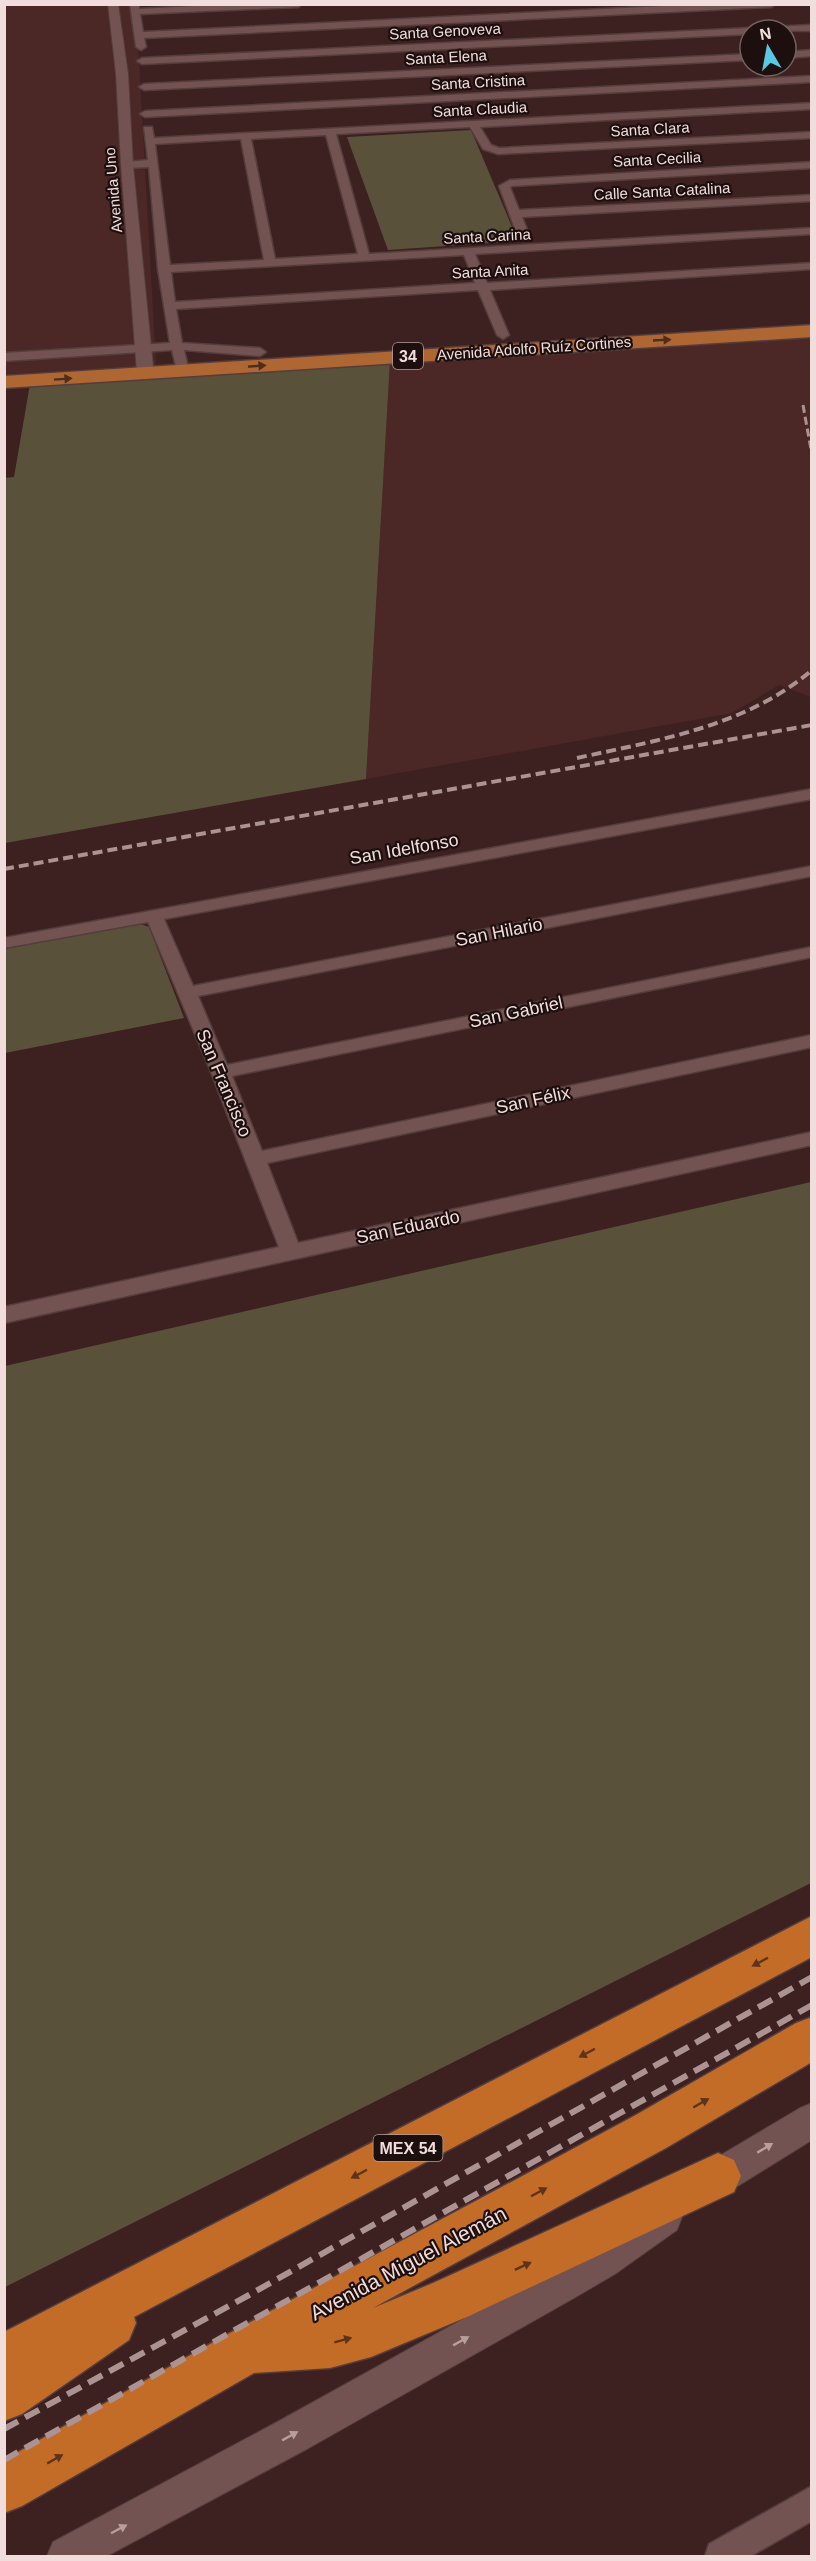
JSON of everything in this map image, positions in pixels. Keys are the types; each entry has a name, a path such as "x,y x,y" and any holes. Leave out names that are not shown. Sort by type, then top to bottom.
{"highway":[{"name":"MEX 54","path":"4,2359 812,1935"},
{"name":"Avenida Miguel Alemán","path":"4,2488 243,2352 650,2132 812,2038"},
{"path":"243,2352 330,2344 370,2332 450,2300 718,2176"},
{"path":"4,2396 237,2238"}],"main road":[{"name":"Avenida Adolfo Ruíz Cortines","path":"180,358 812,316"},
{"name":"Avenida Adolfo Ruíz Cortines","path":"4,382 141,357 180,358 812,331"},
{"path":"4,367 141,357"}],"street":[{"name":"Avenida Uno","path":"113,4 121,63 127,165 151,284 141,357"},
{"path":"134,8 298,4"},
{"path":"482,4 521,69"},
{"path":"139,35 521,69 699,6 771,4"},
{"name":"Avenida Uno","path":"134,8 154,163 164,269 151,284"},
{"name":"Santa Genoveva","path":"142,61 521,69 738,33"},
{"name":"Santa Elena","path":"145,101 521,69 738,58"},
{"path":"121,63 142,61"},
{"name":"Santa Cristina","path":"145,101 521,69 812,80"},
{"name":"Santa Claudia","path":"150,141 474,125 521,69 812,106"},
{"name":"Santa Clara","path":"474,125 491,150 812,135"},
{"path":"330,132 364,257"},
{"path":"246,137 270,262"},
{"path":"127,165 154,163"},
{"name":"Santa Cecilia","path":"514,213 504,186 517,182 812,165"},
{"name":"Calle Santa Catalina","path":"514,213 812,198"},
{"path":"514,213 524,237"},
{"name":"Santa Carina","path":"164,269 812,231"},
{"path":"468,252 503,335"},
{"name":"Santa Anita","path":"170,306 812,266"},
{"name":"Avenida Uno","path":"151,284 170,306 180,358"},
{"path":"4,357 141,357"},
{"name":"San Idelfonso","path":"4,943 812,794"},
{"name":"San Hilario","path":"186,993 812,871"},
{"name":"San Francisco","path":"153,914 220,1072 292,1253"},
{"name":"San Gabriel","path":"220,1072 812,952"},
{"name":"San Félix","path":"255,1159 812,1041"},
{"name":"San Eduardo","path":"4,1315 812,1138"},
{"path":"67,2556 293,2435 561,2285 643,2234 718,2176 812,2120"},
{"path":"721,2556 812,2502"}],"shaded area":[{"path":"5,5 134,5 136,7 156,365 5,374"},
{"path":"471,130 518,241 388,250 347,137"},
{"path":"811,334 811,697 779,685 732,713 366,779 390,361"},
{"path":"390,361 366,779 5,843 4,478 14,477 30,384"},
{"path":"137,923 149,927 184,1018 5,1053 5,948"},
{"path":"811,1182 811,1883 5,2287 5,1366"}],"railway":[{"path":"803,405 812,455"},
{"path":"577,758 670,737 731,718 787,689 812,670"},
{"path":"4,869 812,725"},
{"path":"4,2429 249,2295 812,1977"},
{"path":"4,2460 812,2005"}]}
